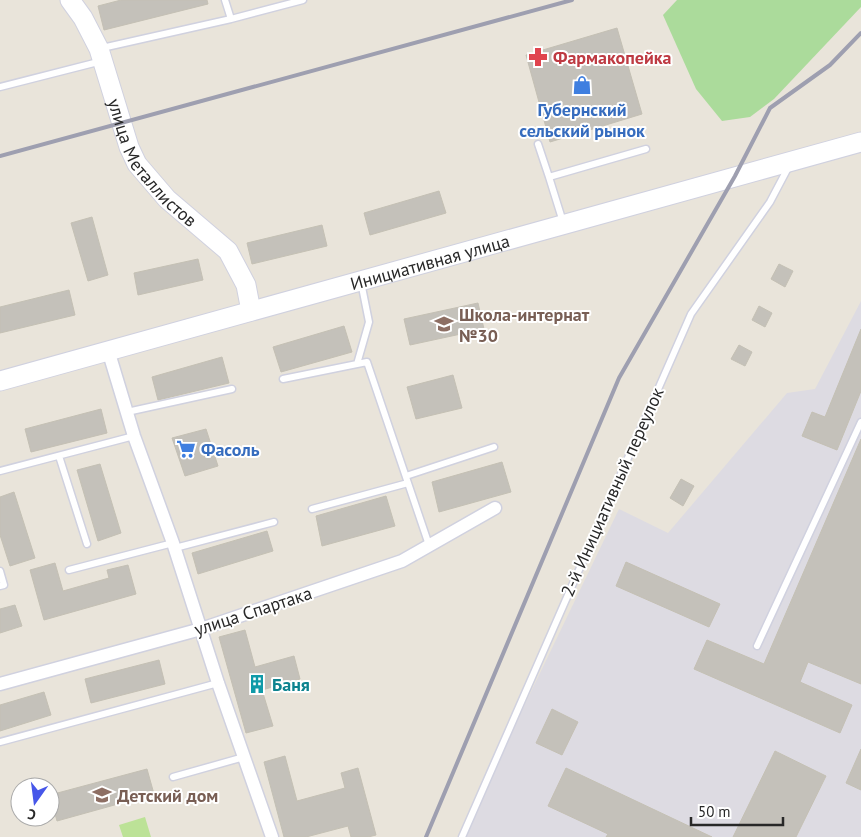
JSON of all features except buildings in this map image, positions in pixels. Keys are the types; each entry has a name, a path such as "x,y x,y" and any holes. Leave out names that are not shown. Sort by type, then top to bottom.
{"main road":[{"name":"улица Металлистов","path":"70,0 83,18 101,55 136,164 167,199 228,250 246,285 251,311"},
{"name":"Инициативная улица","path":"0,380 861,142"}],"street":[{"path":"108,350 134,436 174,546 218,684 272,837"},
{"name":"улица Спартака","path":"0,684 201,629 402,560 495,508"}],"lane":[{"path":"225,0 231,19"},
{"path":"0,87 101,55 302,0"},
{"path":"538,144 564,225"},
{"path":"548,177 646,149"},
{"name":"2-й Инициативный переулок","path":"462,837 692,314 770,202 790,163"},
{"path":"357,364 369,322 361,281"},
{"path":"283,379 367,362 429,546"},
{"path":"126,412 232,389"},
{"path":"757,646 861,422"},
{"path":"0,471 134,436"},
{"path":"312,509 407,479 494,447"},
{"path":"60,456 88,544"},
{"path":"69,570 274,522"},
{"path":"0,571 4,585 0,586"},
{"path":"0,742 218,684"},
{"path":"174,777 244,757"}],"shaded area":[{"path":"861,301 861,837 461,837 619,509 668,533 787,393 815,389"}],"green space":[{"path":"677,0 861,0 861,7 774,99 750,117 722,121 696,89 663,15"},
{"path":"145,817 151,837 123,837 119,825"}],"railway":[{"path":"0,156 572,0"},
{"path":"426,837 619,378 735,176 770,108 830,65 861,33"}],"place":[{"name":"Фармакопейка","path":"538,57"},
{"name":"Губернский сельский рынок","path":"582,85"},
{"name":"Школа-интернат №30","path":"444,324"},
{"name":"Фасоль","path":"186,449"},
{"name":"Баня","path":"257,684"},
{"name":"Детский дом","path":"102,795"}]}
